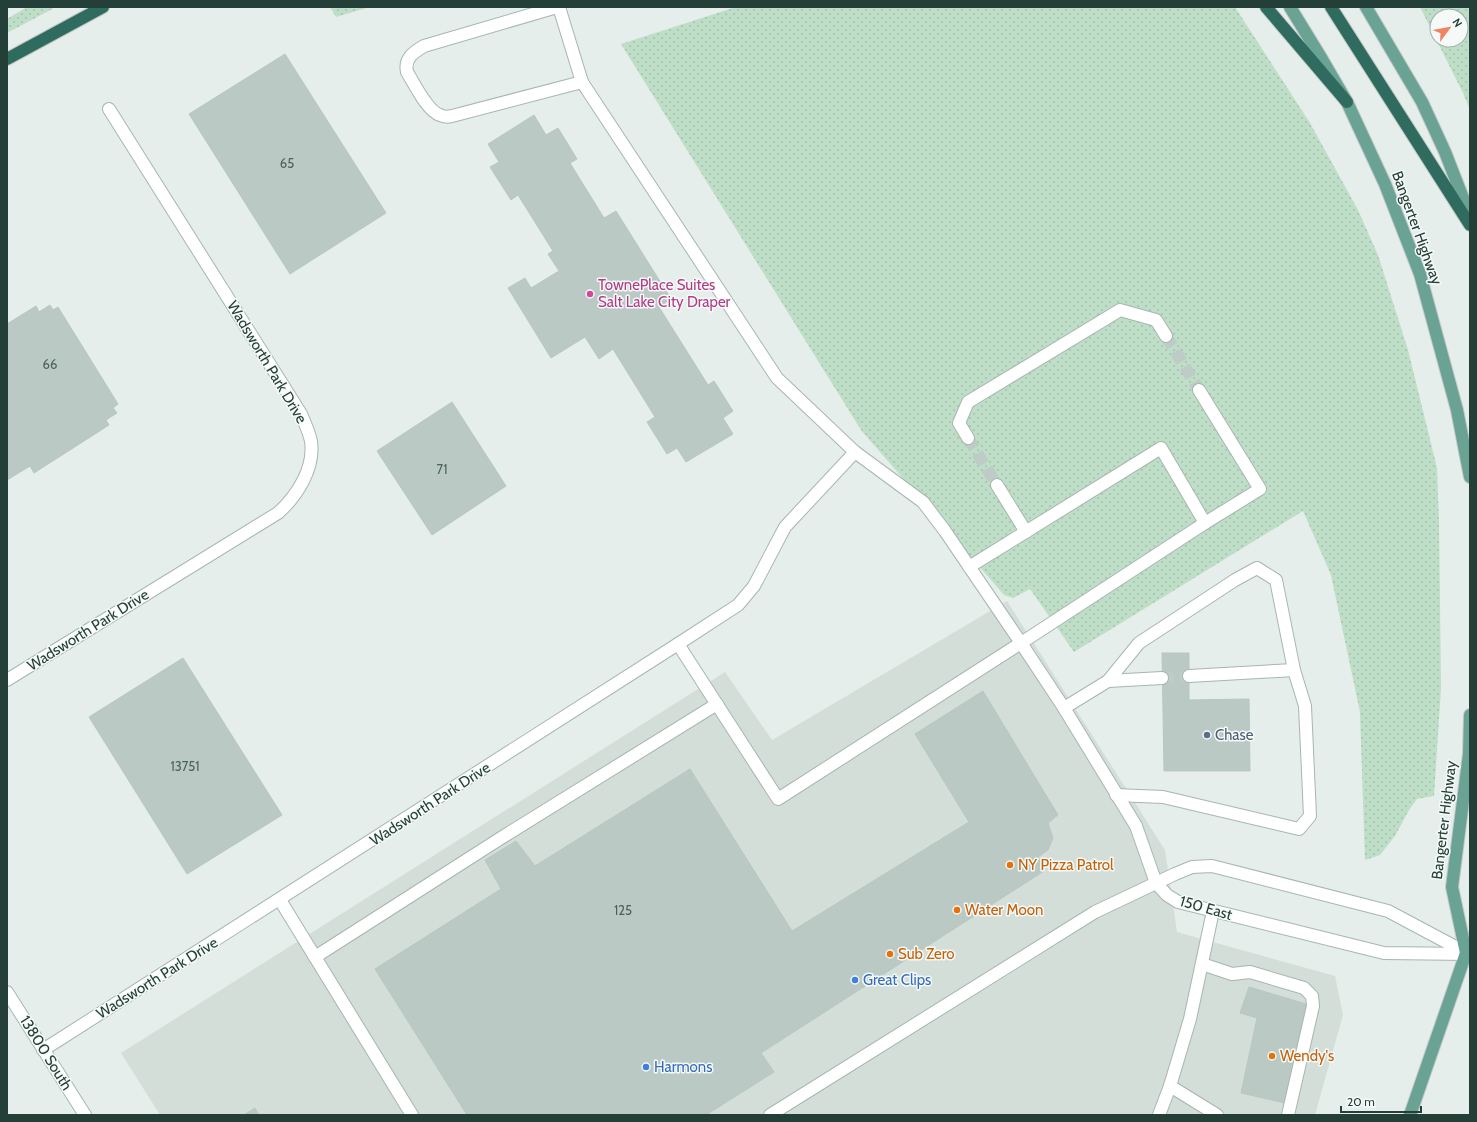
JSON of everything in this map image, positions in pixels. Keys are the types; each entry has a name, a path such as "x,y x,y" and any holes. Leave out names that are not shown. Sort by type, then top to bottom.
{"highway":[{"path":"7,59 103,7"},
{"path":"1266,7 1347,102"},
{"path":"1331,7 1470,224"}],"main road":[{"name":"Bangerter Highway","path":"1290,7 1347,102 1385,184 1420,274 1457,410 1470,477"},
{"path":"1366,7 1422,102 1445,152 1470,216"},
{"name":"Bangerter Highway","path":"1469,952 1452,887 1469,754 1470,714"},
{"path":"1410,1115 1469,952"}],"street":[{"path":"582,82 445,117 438,115 430,109 407,72 406,65 412,54 424,46 558,7 582,82 777,378 855,452 924,502 1064,708 1136,826 1156,883 1095,912 770,1115"},
{"name":"Wadsworth Park Drive","path":"7,680 278,513 287,505 301,485 310,458 311,443 301,414 109,109"},
{"path":"968,438 959,423 968,402 1120,310 1156,320 1166,336"},
{"path":"678,644 778,799 1260,489 1199,390"},
{"path":"969,567 1161,448 1206,523"},
{"name":"Wadsworth Park Drive","path":"44,1050 738,605 754,586 785,528 855,452"},
{"path":"997,485 1026,532"},
{"path":"1064,708 1108,681 1140,643 1235,580 1257,568 1276,580 1294,670 1305,706 1310,816 1299,829 1163,797 1116,795"},
{"path":"1189,676 1294,670"},
{"path":"1108,681 1162,678"},
{"path":"315,957 501,838 716,704"},
{"name":"150 East","path":"1212,866 1388,911 1469,952 1384,953 1178,902 1167,895 1156,883 1192,867 1212,866"},
{"path":"280,900 412,1115"},
{"path":"1164,1113 1170,1086 1190,1019 1213,911"},
{"path":"1202,964 1232,974 1250,972 1304,988 1312,996 1313,1006 1288,1115"},
{"name":"13800 South","path":"7,992 85,1115"},
{"path":"1170,1086 1217,1115"}],"shaded area":[{"path":"1007,601 1165,850 1177,932 1335,976 1343,1015 1315,1115 160,1115 121,1053 725,672 772,740"}],"green space":[{"path":"27,7 56,7 7,33 7,19"},
{"path":"330,7 370,7 336,17"},
{"path":"736,7 1235,7 1310,123 1358,210 1378,255 1408,350 1437,468 1441,688 1434,796 1417,799 1409,810 1395,836 1380,855 1365,860 1360,712 1331,575 1303,511 1074,652 1030,589 1013,598 1004,595 861,430 621,44"},
{"path":"1420,7 1470,7 1470,110 1440,48 1469,48 1469,8 1429,8 1429,25"}],"building":[{"path":"285,54 386,213 290,274 189,114"},
{"name":"TownePlace Suites Salt Lake City Draper","path":"534,115 546,135 558,128 577,159 570,163 604,218 616,211 671,299 659,307 708,385 714,381 733,411 723,418 733,434 686,462 677,448 667,454 647,422 655,417 613,349 599,359 585,337 551,358 508,288 525,278 531,288 559,271 548,254 553,251 518,195 511,200 490,167 499,162 488,144"},
{"path":"50,305 53,310 58,307 118,404 113,408 117,413 106,420 109,425 34,473 30,466 7,480 7,324 36,306 39,312"},
{"path":"452,402 506,486 432,535 377,451"},
{"name":"Chase","path":"1162,653 1189,653 1189,700 1249,699 1250,771 1164,771"},
{"path":"183,658 282,815 187,874 89,717"},
{"path":"983,691 1058,815 1048,823 1053,838 1048,850 1038,857 1044,871 761,1053 774,1072 706,1115 467,1115 375,969 501,889 485,860 516,841 535,866 690,769 792,931 969,822 915,734"},
{"name":"Wendy's","path":"1249,987 1306,1004 1285,1103 1241,1093 1257,1018 1240,1013"},
{"path":"255,1108 259,1115 244,1115"}],"tunnel":[{"path":"1166,336 1199,390"},
{"path":"968,438 997,485"},
{"path":"1162,678 1189,676"}],"place":[{"name":"TownePlace Suites Salt Lake City Draper","path":"590,294"},
{"name":"Chase","path":"1207,735"},
{"name":"NY Pizza Patrol","path":"1010,865"},
{"name":"Water Moon","path":"957,910"},
{"name":"Sub Zero","path":"890,954"},
{"name":"Great Clips","path":"855,980"},
{"name":"Wendy's","path":"1272,1056"},
{"name":"Harmons","path":"646,1067"}]}
